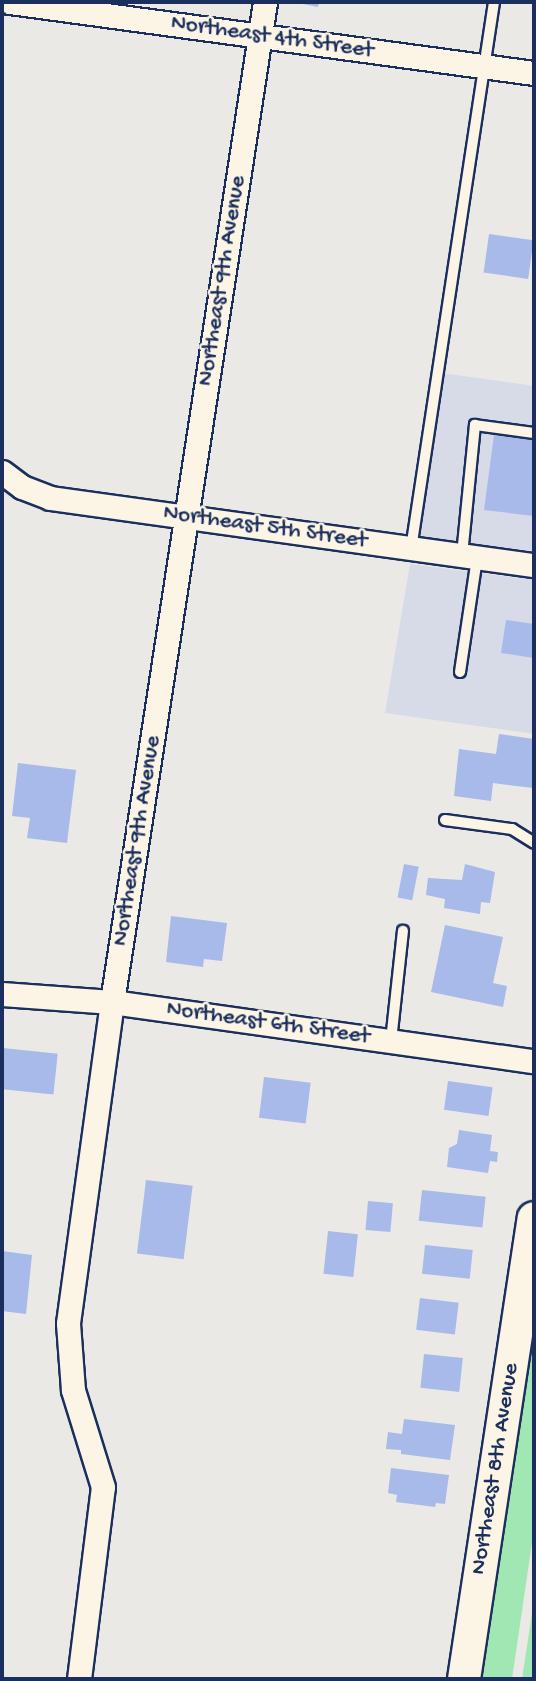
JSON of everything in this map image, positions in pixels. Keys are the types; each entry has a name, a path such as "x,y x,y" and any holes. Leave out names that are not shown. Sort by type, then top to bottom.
{"main road":[{"name":"Northeast 8th Avenue","path":"464,1679 534,1218"}],"street":[{"name":"Northeast 4th Street","path":"10,2 534,73"},
{"name":"Northeast 9th Avenue","path":"79,1679 103,1488 73,1391 68,1323 112,1002 265,2"},
{"name":"Northeast 5th Street","path":"2,472 22,487 50,498 534,565"},
{"name":"Northeast 6th Street","path":"2,994 112,1002 534,1061"}],"lane":[{"path":"411,550 494,2"},
{"path":"460,672 470,557 475,425 534,433"},
{"path":"445,820 512,829 534,843"},
{"path":"391,1041 403,931"}],"shaded area":[{"path":"442,373 534,386 534,551 414,536"},
{"path":"410,564 534,580 534,734 385,713"}],"green space":[{"path":"534,1301 534,1529 512,1679 477,1679"},
{"path":"534,1600 534,1679 522,1679"}],"building":[{"path":"293,2 319,2 318,7"},
{"path":"489,234 534,240 528,279 484,273"},
{"path":"494,435 534,440 534,516 484,510"},
{"path":"506,620 534,624 534,658 501,653"},
{"path":"499,734 534,739 533,788 493,783 491,801 454,796 459,749 496,754"},
{"path":"18,763 76,770 67,843 27,838 30,818 12,816"},
{"path":"404,864 419,867 412,900 398,897"},
{"path":"465,864 495,872 490,903 481,902 480,914 444,908 445,899 426,895 428,878 462,880"},
{"path":"171,916 227,923 222,961 204,959 203,967 166,962"},
{"path":"445,925 503,937 493,983 507,986 503,1007 431,992"},
{"path":"3,1048 58,1054 53,1095 2,1089"},
{"path":"264,1077 311,1083 306,1123 259,1118"},
{"path":"448,1081 493,1087 489,1116 444,1110"},
{"path":"459,1130 492,1135 490,1151 498,1152 497,1162 490,1161 488,1173 447,1167 449,1148 457,1144"},
{"path":"146,1180 193,1186 184,1259 137,1253"},
{"path":"422,1190 486,1197 482,1228 419,1221"},
{"path":"368,1201 393,1203 390,1232 365,1230"},
{"path":"328,1231 358,1234 353,1277 324,1274"},
{"path":"425,1245 473,1250 470,1279 422,1274"},
{"path":"2,1251 32,1255 26,1314 2,1311"},
{"path":"420,1298 459,1303 455,1335 416,1330"},
{"path":"424,1354 463,1358 459,1392 420,1388"},
{"path":"404,1419 455,1425 450,1460 401,1454 401,1450 386,1449 388,1432 402,1434"},
{"path":"391,1468 449,1475 445,1504 436,1503 435,1507 396,1502 397,1495 388,1493"}]}
